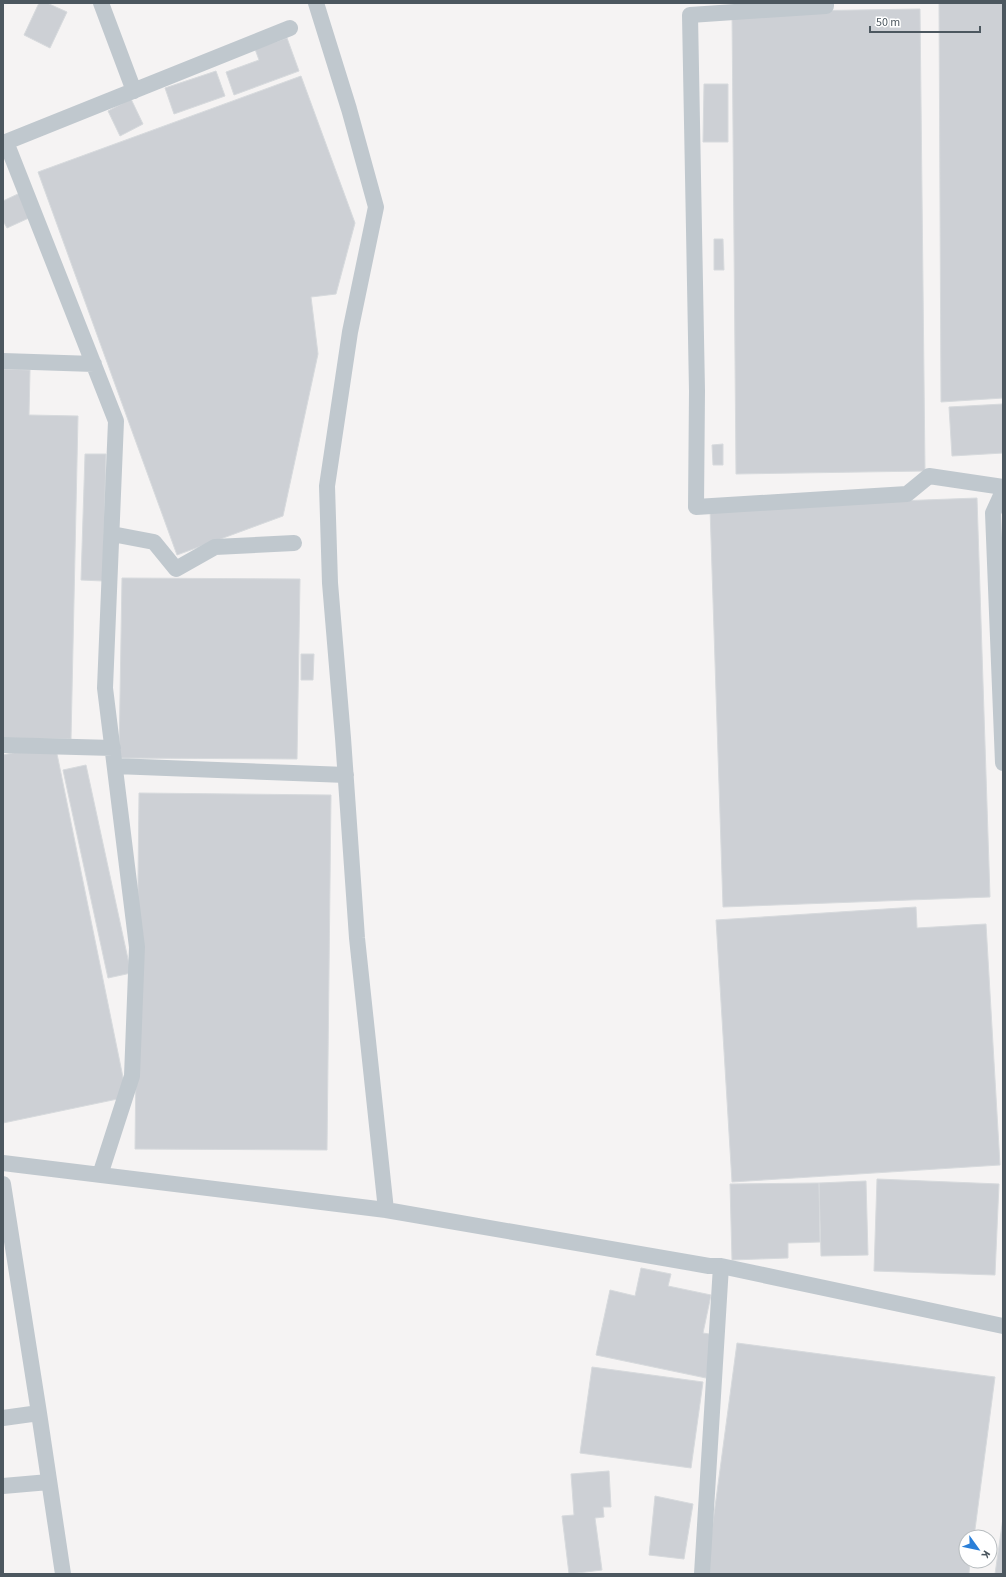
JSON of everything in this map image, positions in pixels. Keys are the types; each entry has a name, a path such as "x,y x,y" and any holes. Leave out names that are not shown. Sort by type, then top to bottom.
{"street":[{"path":"101,3 134,91"},
{"path":"316,3 349,109 376,207 350,332 327,486 330,582 346,775 357,938 386,1210"},
{"path":"826,3 826,6 690,15 697,391 696,507 907,494 929,476 1003,487"},
{"path":"100,1175 132,1076 137,947 105,688 116,421 6,142 290,28"},
{"path":"3,361 94,364"},
{"path":"1003,491 993,513 1003,763"},
{"path":"112,534 154,542 176,569 214,547 294,543"},
{"path":"3,745 113,748"},
{"path":"115,766 346,775"},
{"path":"3,1163 386,1210 701,1265 721,1266 1003,1326"},
{"path":"3,1184 63,1574"},
{"path":"702,1574 721,1266"},
{"path":"3,1418 39,1413"},
{"path":"3,1486 49,1482"}],"building":[{"path":"39,3 47,3 67,12 50,48 24,35"},
{"path":"939,3 1003,3 1003,398 941,402"},
{"path":"920,9 925,471 736,474 732,12"},
{"path":"287,38 299,71 234,95 226,72 259,60 255,49"},
{"path":"216,71 225,96 174,114 165,88"},
{"path":"301,76 355,223 336,294 311,297 318,354 283,516 177,555 38,172"},
{"path":"704,84 728,84 728,142 703,142"},
{"path":"131,99 143,124 120,136 108,111"},
{"path":"20,193 31,217 7,228 3,221 3,201"},
{"path":"714,239 723,239 724,270 714,270"},
{"path":"3,369 30,370 29,415 78,416 71,739 3,738"},
{"path":"1003,404 1003,453 952,456 949,407"},
{"path":"723,444 723,465 713,465 712,445"},
{"path":"85,454 106,454 103,581 81,580"},
{"path":"977,498 990,897 723,907 710,508"},
{"path":"122,578 300,579 297,759 119,758"},
{"path":"301,654 314,654 313,680 301,680"},
{"path":"55,744 127,1097 3,1123 3,755"},
{"path":"86,765 131,973 108,978 63,770"},
{"path":"139,793 331,795 327,1150 135,1149"},
{"path":"916,907 917,928 986,924 1000,1165 732,1182 716,920"},
{"path":"877,1179 999,1184 995,1275 874,1271"},
{"path":"866,1181 868,1255 821,1256 819,1183"},
{"path":"819,1183 820,1242 788,1243 788,1258 732,1260 730,1184"},
{"path":"641,1268 671,1274 668,1286 711,1295 703,1333 715,1335 706,1378 596,1355 610,1290 635,1296"},
{"path":"737,1343 995,1377 975,1529 958,1529 958,1569 969,1569 969,1574 706,1574"},
{"path":"592,1367 703,1382 691,1468 580,1453"},
{"path":"609,1471 611,1507 603,1507 604,1517 595,1518 602,1570 569,1574 562,1516 574,1515 571,1474"},
{"path":"655,1496 693,1504 684,1559 649,1555"},
{"path":"1003,1518 1003,1574 995,1574 996,1569 998,1569 998,1553"}]}
